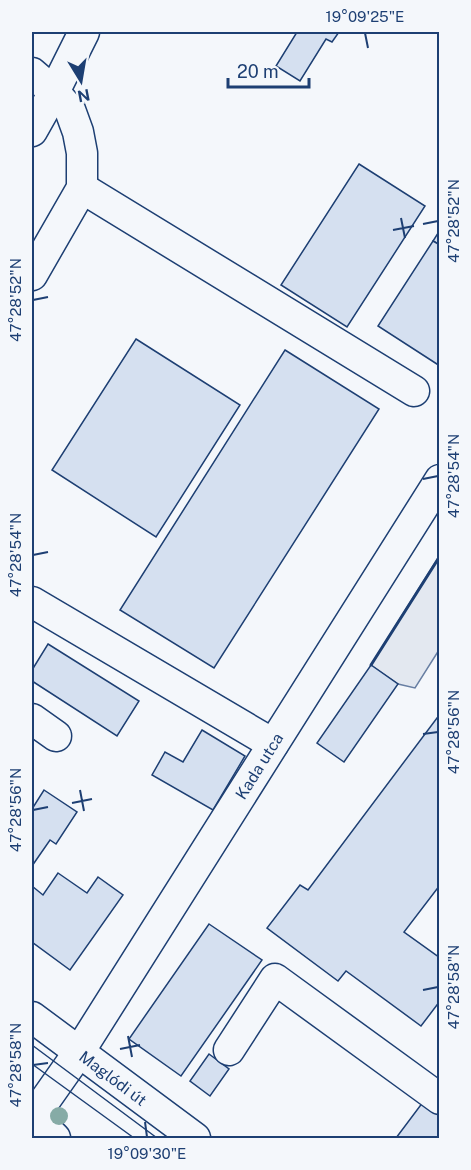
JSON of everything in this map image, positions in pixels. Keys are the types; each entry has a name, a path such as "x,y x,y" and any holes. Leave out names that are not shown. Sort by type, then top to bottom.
{"street":[{"path":"32,131 43,83 84,32"},
{"path":"32,275 82,188 82,153 70,110 43,83"},
{"path":"82,188 414,391"},
{"name":"Kada utca","path":"32,1115 79,1052 440,480"},
{"path":"32,602 273,744"},
{"path":"229,1050 275,979 440,1099"},
{"name":"Maglódi út","path":"32,1017 195,1138"},
{"path":"32,1115 56,1138"}],"shaded area":[{"path":"439,556 439,650 415,688 398,684 371,665"}],"building":[{"path":"297,32 339,32 332,42 326,39 300,81 276,66"},
{"path":"359,164 425,206 347,327 281,285"},
{"path":"440,230 440,245 433,241"},
{"path":"433,241 440,245 440,366 378,326"},
{"path":"136,339 240,405 156,537 52,470"},
{"path":"285,350 379,409 214,668 120,610"},
{"path":"48,644 139,701 117,736 32,681 32,670"},
{"path":"371,665 398,684 344,762 317,743"},
{"path":"440,714 440,885 404,932 440,958 440,1001 421,1026 346,971 338,981 267,928 300,885 308,890"},
{"path":"202,730 245,756 213,810 152,775 165,752 183,762"},
{"path":"44,790 77,812 56,844 50,840 32,866 32,809"},
{"path":"58,873 87,893 98,877 123,895 70,970 32,942 32,886 43,895"},
{"path":"209,924 262,960 181,1076 129,1039"},
{"path":"209,1054 229,1069 210,1096 190,1081"},
{"path":"423,1102 440,1114 440,1138 396,1138"}],"tram line":[{"path":"32,1045 157,1138"},
{"path":"32,1064 134,1138"}],"wall":[{"path":"371,665 440,556"}]}
